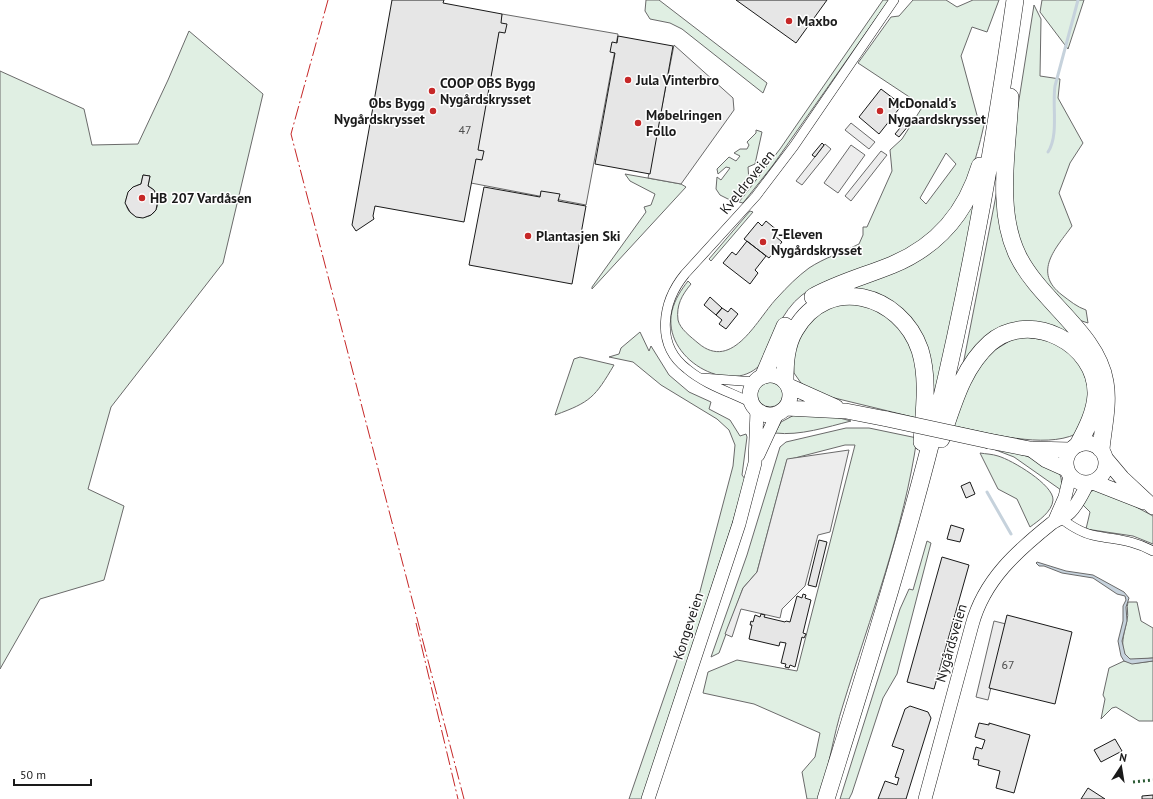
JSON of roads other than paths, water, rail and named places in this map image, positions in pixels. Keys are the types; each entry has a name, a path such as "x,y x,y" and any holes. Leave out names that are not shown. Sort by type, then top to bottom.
{"highway":[{"path":"826,799 874,646 902,547 952,352 999,105 1015,0"},
{"path":"834,799 882,646 933,462 974,279 1011,77 1023,0"},
{"path":"1011,77 1005,179 1005,207 1009,234 1018,256 1029,276 1084,339 1101,366 1106,395 1103,454"},
{"path":"760,378 785,328 794,314 807,301 825,290 893,265 917,253 935,240 952,223 977,178 999,105"},
{"path":"787,383 788,348 794,331 802,320 816,307 830,300 846,296 868,298 883,304 896,314 910,330 920,350 924,374 925,404 922,443 902,547"},
{"path":"933,462 962,380 971,364 991,342 1004,334 1020,329 1037,330 1054,334 1069,342 1082,356 1090,368 1096,394 1093,412 1074,447"}],"main road":[{"path":"846,411 787,383 775,375 760,378 750,392 754,407 767,415 782,411 846,411 1030,449 1074,447 1091,443 1151,505"},
{"path":"782,411 791,397 787,383"},
{"name":"Kongeveien","path":"754,407 755,463"},
{"name":"Kongeveien","path":"648,799 739,524 755,463 782,411"},
{"path":"1057,519 1065,497 1068,472 1065,459 1074,447"},
{"path":"1030,449 1068,472 1075,480 1090,482 1151,505"},
{"path":"1090,482 1098,479 1104,470 1103,454"},
{"name":"Nygårdsveien","path":"925,799 973,620 981,597 992,580 1011,559 1057,519 1077,504 1090,482"}],"street":[{"name":"Kveldroveien","path":"754,407 700,378 677,360 668,340 665,328 666,310 673,291 685,274 756,196 794,146 894,0"},
{"path":"700,378 760,378"},
{"path":"1057,519 1095,536 1137,543 1153,551"}],"waterway":[{"path":"1048,152 1054,129 1055,86 1078,0"},
{"path":"987,492 1011,534"}],"place":[{"name":"Maxbo","path":"789,21"},
{"name":"Jula Vinterbro","path":"628,80"},
{"name":"COOP OBS Bygg Nygårdskrysset","path":"432,91"},
{"name":"Obs Bygg Nygårdskrysset","path":"433,111"},
{"name":"McDonald's Nygaardskrysset","path":"880,111"},
{"name":"Møbelringen Follo","path":"638,123"},
{"name":"HB 207 Vardåsen","path":"142,198"},
{"name":"Plantasjen Ski","path":"528,236"},
{"name":"7-Eleven Nygårdskrysset","path":"763,242"}]}
